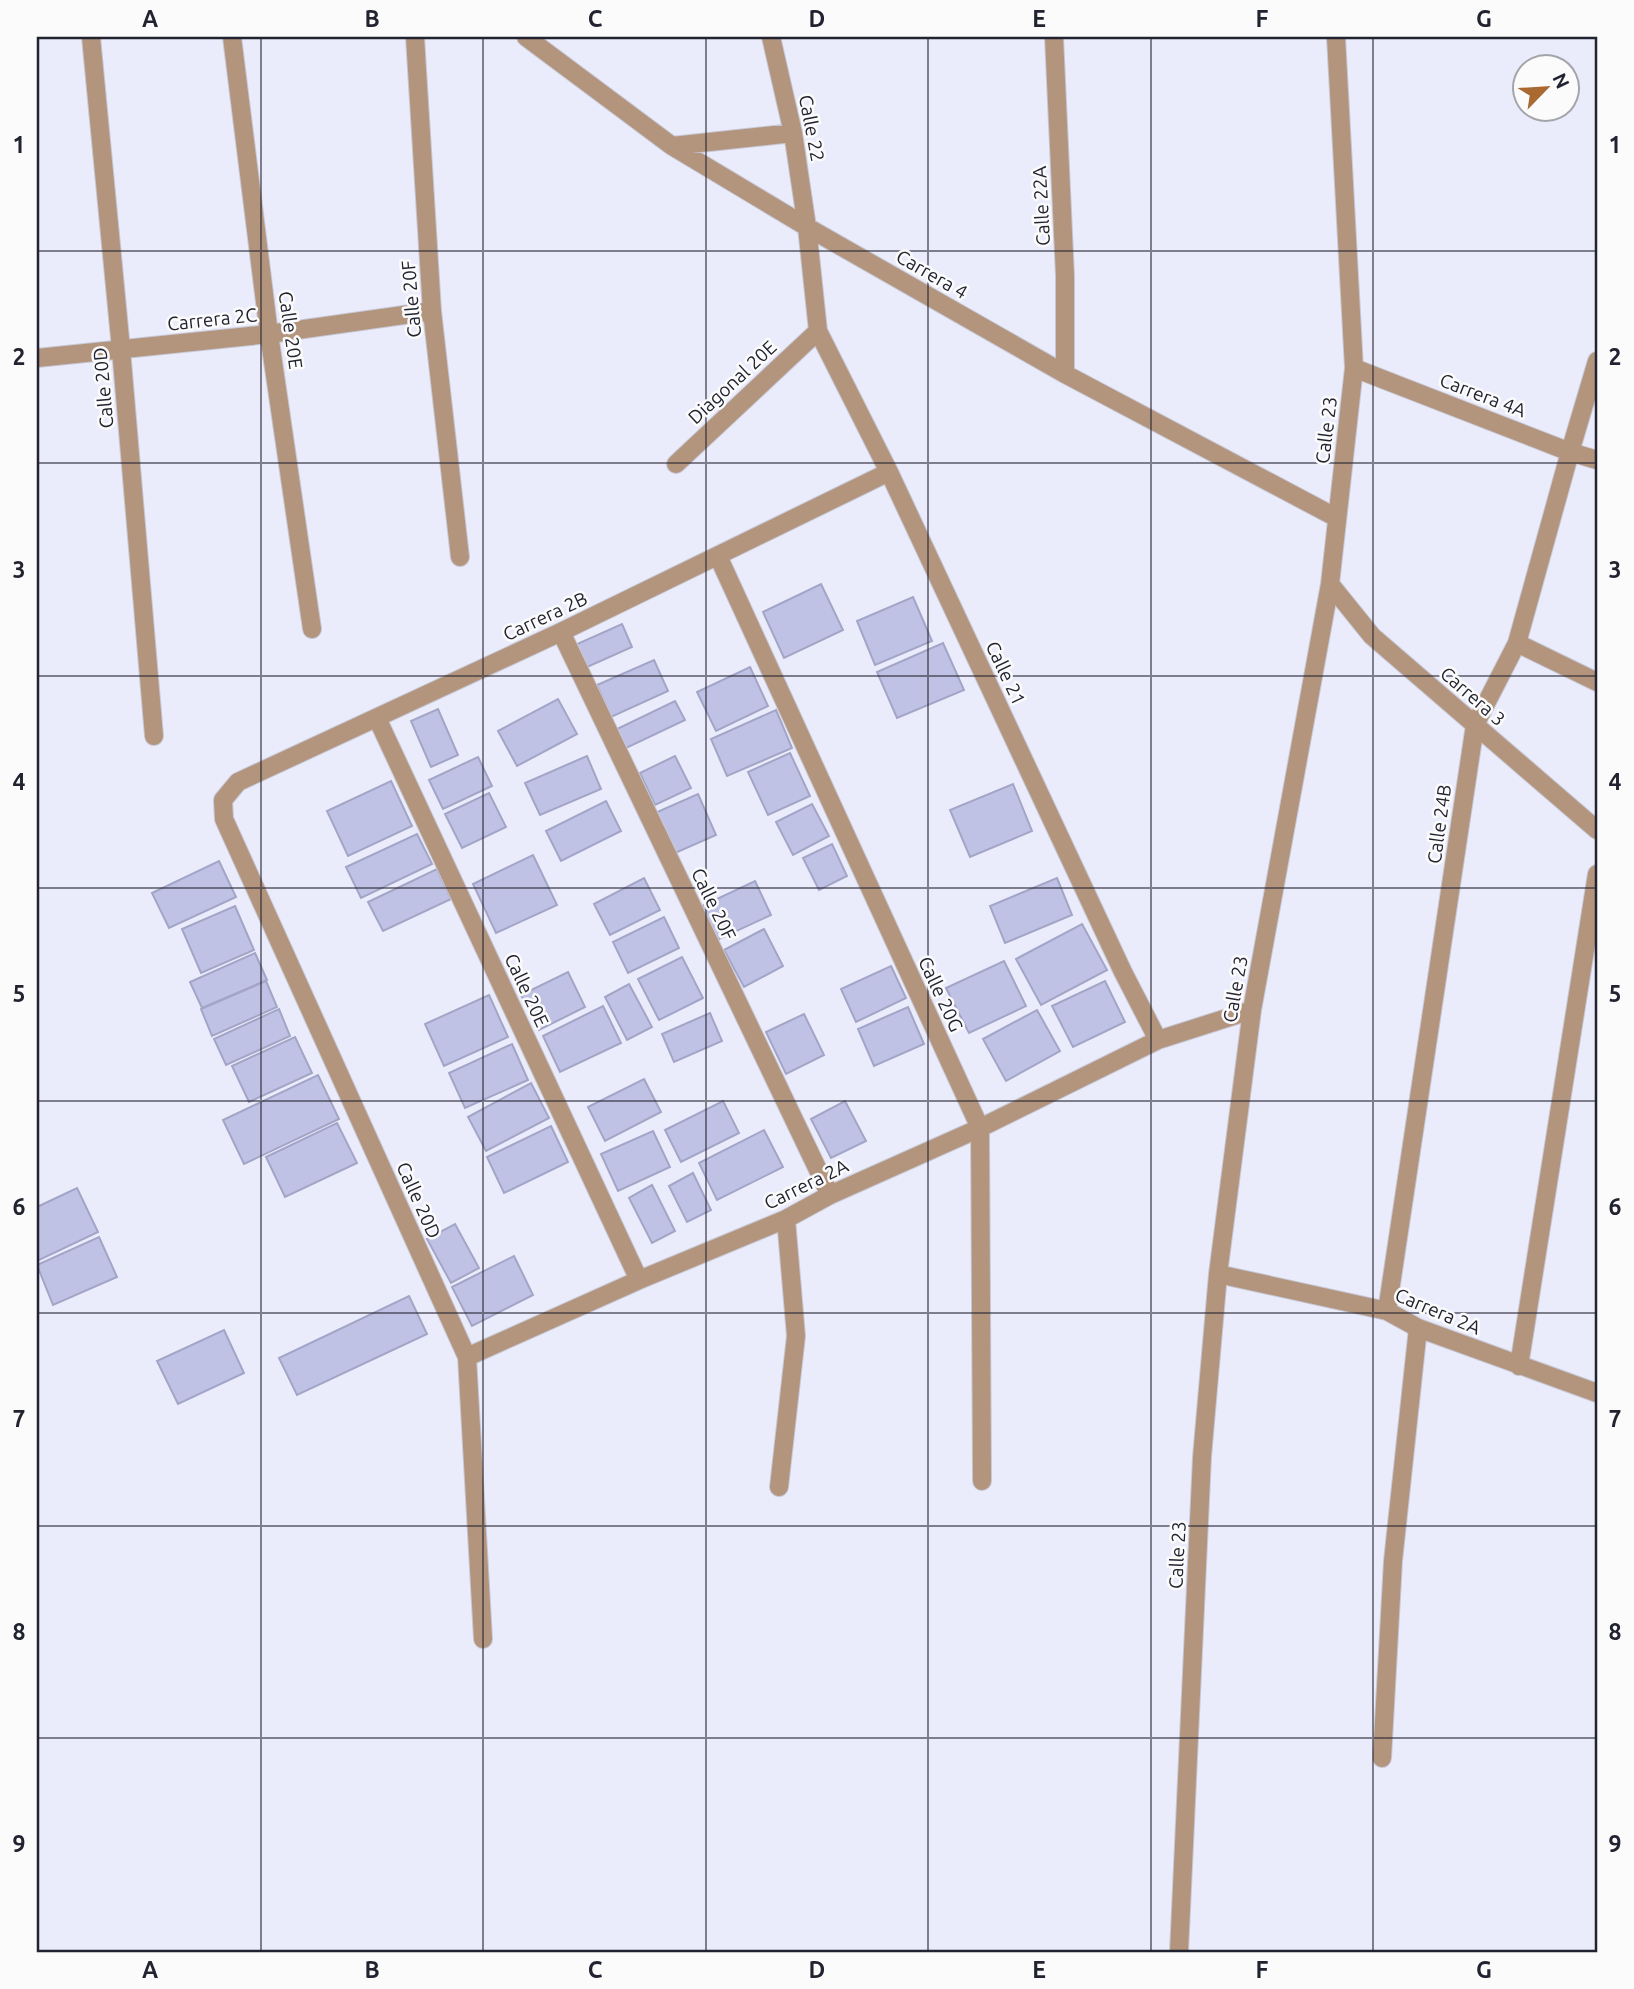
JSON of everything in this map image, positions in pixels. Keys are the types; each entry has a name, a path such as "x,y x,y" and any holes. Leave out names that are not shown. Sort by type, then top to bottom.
{"street":[{"name":"Calle 20D","path":"91,37 154,736"},
{"name":"Calle 20E","path":"232,37 269,334 312,629"},
{"name":"Calle 20F","path":"415,37 432,311 460,557"},
{"name":"Carrera 4","path":"526,37 672,146 807,228 1065,374 1337,518"},
{"name":"Calle 22","path":"771,37 793,133 807,228"},
{"name":"Calle 22A","path":"1054,37 1065,276 1065,374"},
{"name":"Calle 23","path":"1180,1952 1202,1457 1218,1274 1252,1010 1330,584 1354,368 1336,37"},
{"path":"672,146 793,133"},
{"name":"Calle 21","path":"807,228 818,331 889,472 1123,972 1158,1040"},
{"name":"Carrera 2C","path":"37,358 269,334 432,311"},
{"name":"Diagonal 20E","path":"676,464 818,331"},
{"name":"Calle 24B","path":"1387,1311 1475,725 1517,643 1597,361"},
{"name":"Carrera 4A","path":"1354,368 1597,460"},
{"name":"Carrera 2B","path":"223,800 238,782 561,632 889,472"},
{"name":"Calle 20G","path":"718,556 980,1128 982,1481"},
{"name":"Carrera 3","path":"1330,584 1372,636 1597,830"},
{"name":"Calle 20F","path":"561,632 831,1195"},
{"path":"1517,643 1597,682"},
{"name":"Calle 20E","path":"377,718 639,1280"},
{"name":"Calle 20D","path":"223,800 224,819 467,1357 483,1639"},
{"path":"1519,1366 1597,874"},
{"path":"1158,1040 1252,1010"},
{"name":"Carrera 2A","path":"467,1357 639,1280 786,1219 831,1195 980,1128 1158,1040"},
{"path":"779,1488 796,1336 786,1219"},
{"name":"Carrera 2A","path":"1218,1274 1387,1311 1418,1328 1597,1393"},
{"path":"1382,1758 1393,1561 1418,1328"}],"building":[{"path":"821,584 843,630 784,658 763,612"},
{"path":"913,597 932,641 875,665 857,621"},
{"path":"622,624 632,647 585,668 575,645"},
{"path":"943,643 964,690 897,718 877,672"},
{"path":"654,660 668,691 611,717 597,685"},
{"path":"750,667 768,706 716,731 697,692"},
{"path":"558,699 577,734 517,766 498,731"},
{"path":"675,701 685,720 624,749 615,730"},
{"path":"438,709 458,755 431,767 411,721"},
{"path":"776,710 792,748 727,776 711,739"},
{"path":"790,753 810,796 768,815 748,772"},
{"path":"587,756 601,789 540,815 525,783"},
{"path":"675,756 691,788 655,805 640,773"},
{"path":"478,757 492,786 443,809 429,780"},
{"path":"391,781 412,826 348,856 327,811"},
{"path":"1013,784 1032,831 970,857 950,810"},
{"path":"489,793 506,827 462,848 445,814"},
{"path":"698,794 716,835 673,854 655,813"},
{"path":"606,801 621,831 561,861 546,831"},
{"path":"812,804 829,836 793,855 776,822"},
{"path":"417,834 432,864 361,898 346,867"},
{"path":"832,844 847,876 819,890 803,858"},
{"path":"533,855 557,905 496,933 473,884"},
{"path":"219,861 236,897 169,928 152,893"},
{"path":"437,869 451,899 383,931 368,902"},
{"path":"644,878 660,910 610,935 594,904"},
{"path":"1057,878 1072,915 1005,943 990,906"},
{"path":"755,881 771,915 717,940 702,906"},
{"path":"235,906 254,950 201,973 182,929"},
{"path":"664,917 679,948 628,973 613,942"},
{"path":"1082,924 1107,970 1041,1005 1016,959"},
{"path":"764,929 783,966 744,987 724,950"},
{"path":"255,953 267,980 202,1008 190,982"},
{"path":"682,957 703,998 659,1020 638,979"},
{"path":"1004,961 1026,1006 969,1033 946,988"},
{"path":"891,966 906,998 856,1022 841,989"},
{"path":"568,972 585,1007 539,1030 521,995"},
{"path":"266,981 277,1007 212,1036 201,1009"},
{"path":"1105,981 1125,1022 1073,1047 1052,1006"},
{"path":"629,984 652,1027 627,1040 605,997"},
{"path":"489,995 508,1037 444,1066 425,1024"},
{"path":"603,1006 621,1043 560,1072 543,1036"},
{"path":"908,1007 924,1044 874,1066 858,1029"},
{"path":"279,1009 290,1036 226,1065 214,1039"},
{"path":"1037,1010 1060,1051 1006,1081 983,1039"},
{"path":"710,1013 722,1041 674,1062 662,1034"},
{"path":"804,1014 824,1055 786,1074 766,1032"},
{"path":"295,1037 312,1073 249,1102 232,1066"},
{"path":"512,1044 528,1080 465,1108 449,1073"},
{"path":"318,1075 339,1119 244,1164 223,1120"},
{"path":"644,1079 661,1112 605,1141 588,1107"},
{"path":"531,1083 549,1118 486,1151 468,1117"},
{"path":"723,1101 739,1133 681,1162 665,1130"},
{"path":"845,1101 866,1141 831,1158 811,1119"},
{"path":"337,1123 357,1163 285,1197 266,1157"},
{"path":"551,1126 568,1162 504,1193 487,1157"},
{"path":"764,1130 783,1167 717,1200 699,1163"},
{"path":"653,1131 670,1167 618,1191 601,1154"},
{"path":"693,1173 711,1210 687,1222 669,1186"},
{"path":"652,1185 675,1231 652,1243 629,1198"},
{"path":"77,1188 98,1232 37,1261 37,1207"},
{"path":"455,1224 479,1268 451,1283 427,1239"},
{"path":"99,1237 117,1277 53,1305 37,1265"},
{"path":"514,1256 533,1295 472,1326 452,1287"},
{"path":"409,1296 427,1334 297,1395 279,1358"},
{"path":"224,1330 244,1373 178,1404 157,1361"}]}
